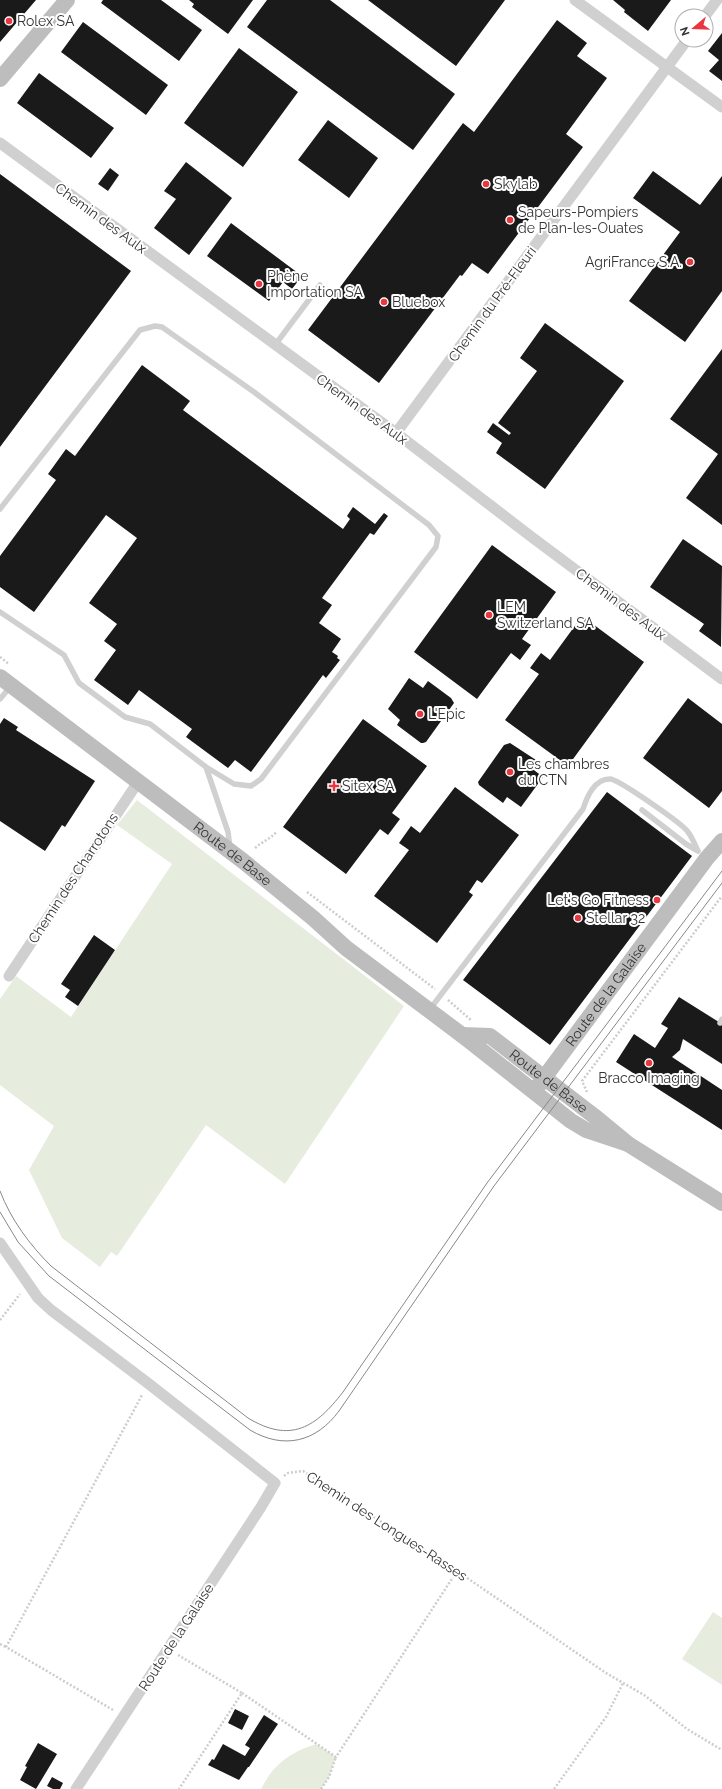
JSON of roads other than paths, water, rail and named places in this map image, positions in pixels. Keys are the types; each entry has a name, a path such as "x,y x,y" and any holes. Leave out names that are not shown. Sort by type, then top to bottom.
{"street":[{"path":"0,79 67,0"},
{"path":"575,0 722,107"},
{"name":"Chemin du Pré-Fleuri","path":"396,434 681,48"},
{"name":"Chemin des Aulx","path":"0,144 276,345 722,679"},
{"name":"Route de Base","path":"5,681 230,852 313,918 346,948 462,1035 571,1121 586,1130 628,1144"},
{"name":"Chemin des Charrotons","path":"9,976 138,782"},
{"name":"Route de la Galaise","path":"533,1092 703,854 722,841"},
{"name":"Route de Base","path":"462,1035 490,1036 628,1144 722,1203"},
{"name":"Route de la Galaise","path":"0,1243 38,1298 51,1310 149,1384 275,1483 262,1507 76,1789"}],"lane":[{"path":"276,345 320,285"},
{"path":"0,509 140,330 155,326 162,327 254,392 429,525 438,536 436,547 261,780 251,786 234,784 206,767 150,724 125,717 79,682 64,655 0,612"},
{"path":"0,699 5,681"},
{"path":"206,767 228,832 230,852"},
{"path":"428,1010 583,809 588,796 596,784 602,780 615,780 638,794 688,831 703,854"},
{"path":"642,810 686,844 703,854"}],"tram line":[{"path":"0,1191 15,1222 36,1250 51,1266 248,1418 263,1426 277,1430 302,1428 323,1414 343,1392 487,1183 722,871"},
{"path":"0,1212 18,1242 49,1276 250,1430 275,1440 299,1440 310,1436 330,1422 339,1411 494,1186 722,883"}],"place":[{"name":"Rolex SA","path":"9,21"},
{"name":"Skylab","path":"486,184"},
{"name":"Sapeurs-Pompiers de Plan-les-Ouates","path":"510,220"},
{"name":"AgriFrance S.A.","path":"690,262"},
{"name":"Phène Importation SA","path":"259,284"},
{"name":"Bluebox","path":"384,302"},
{"name":"LEM Switzerland SA","path":"489,615"},
{"name":"L'Epic","path":"420,714"},
{"name":"Les chambres du CTN","path":"510,772"},
{"name":"Sitex SA","path":"334,786"},
{"name":"Let's Go Fitness","path":"657,900"},
{"name":"Stellar 32","path":"578,918"},
{"name":"Bracco Imaging","path":"649,1063"}]}
